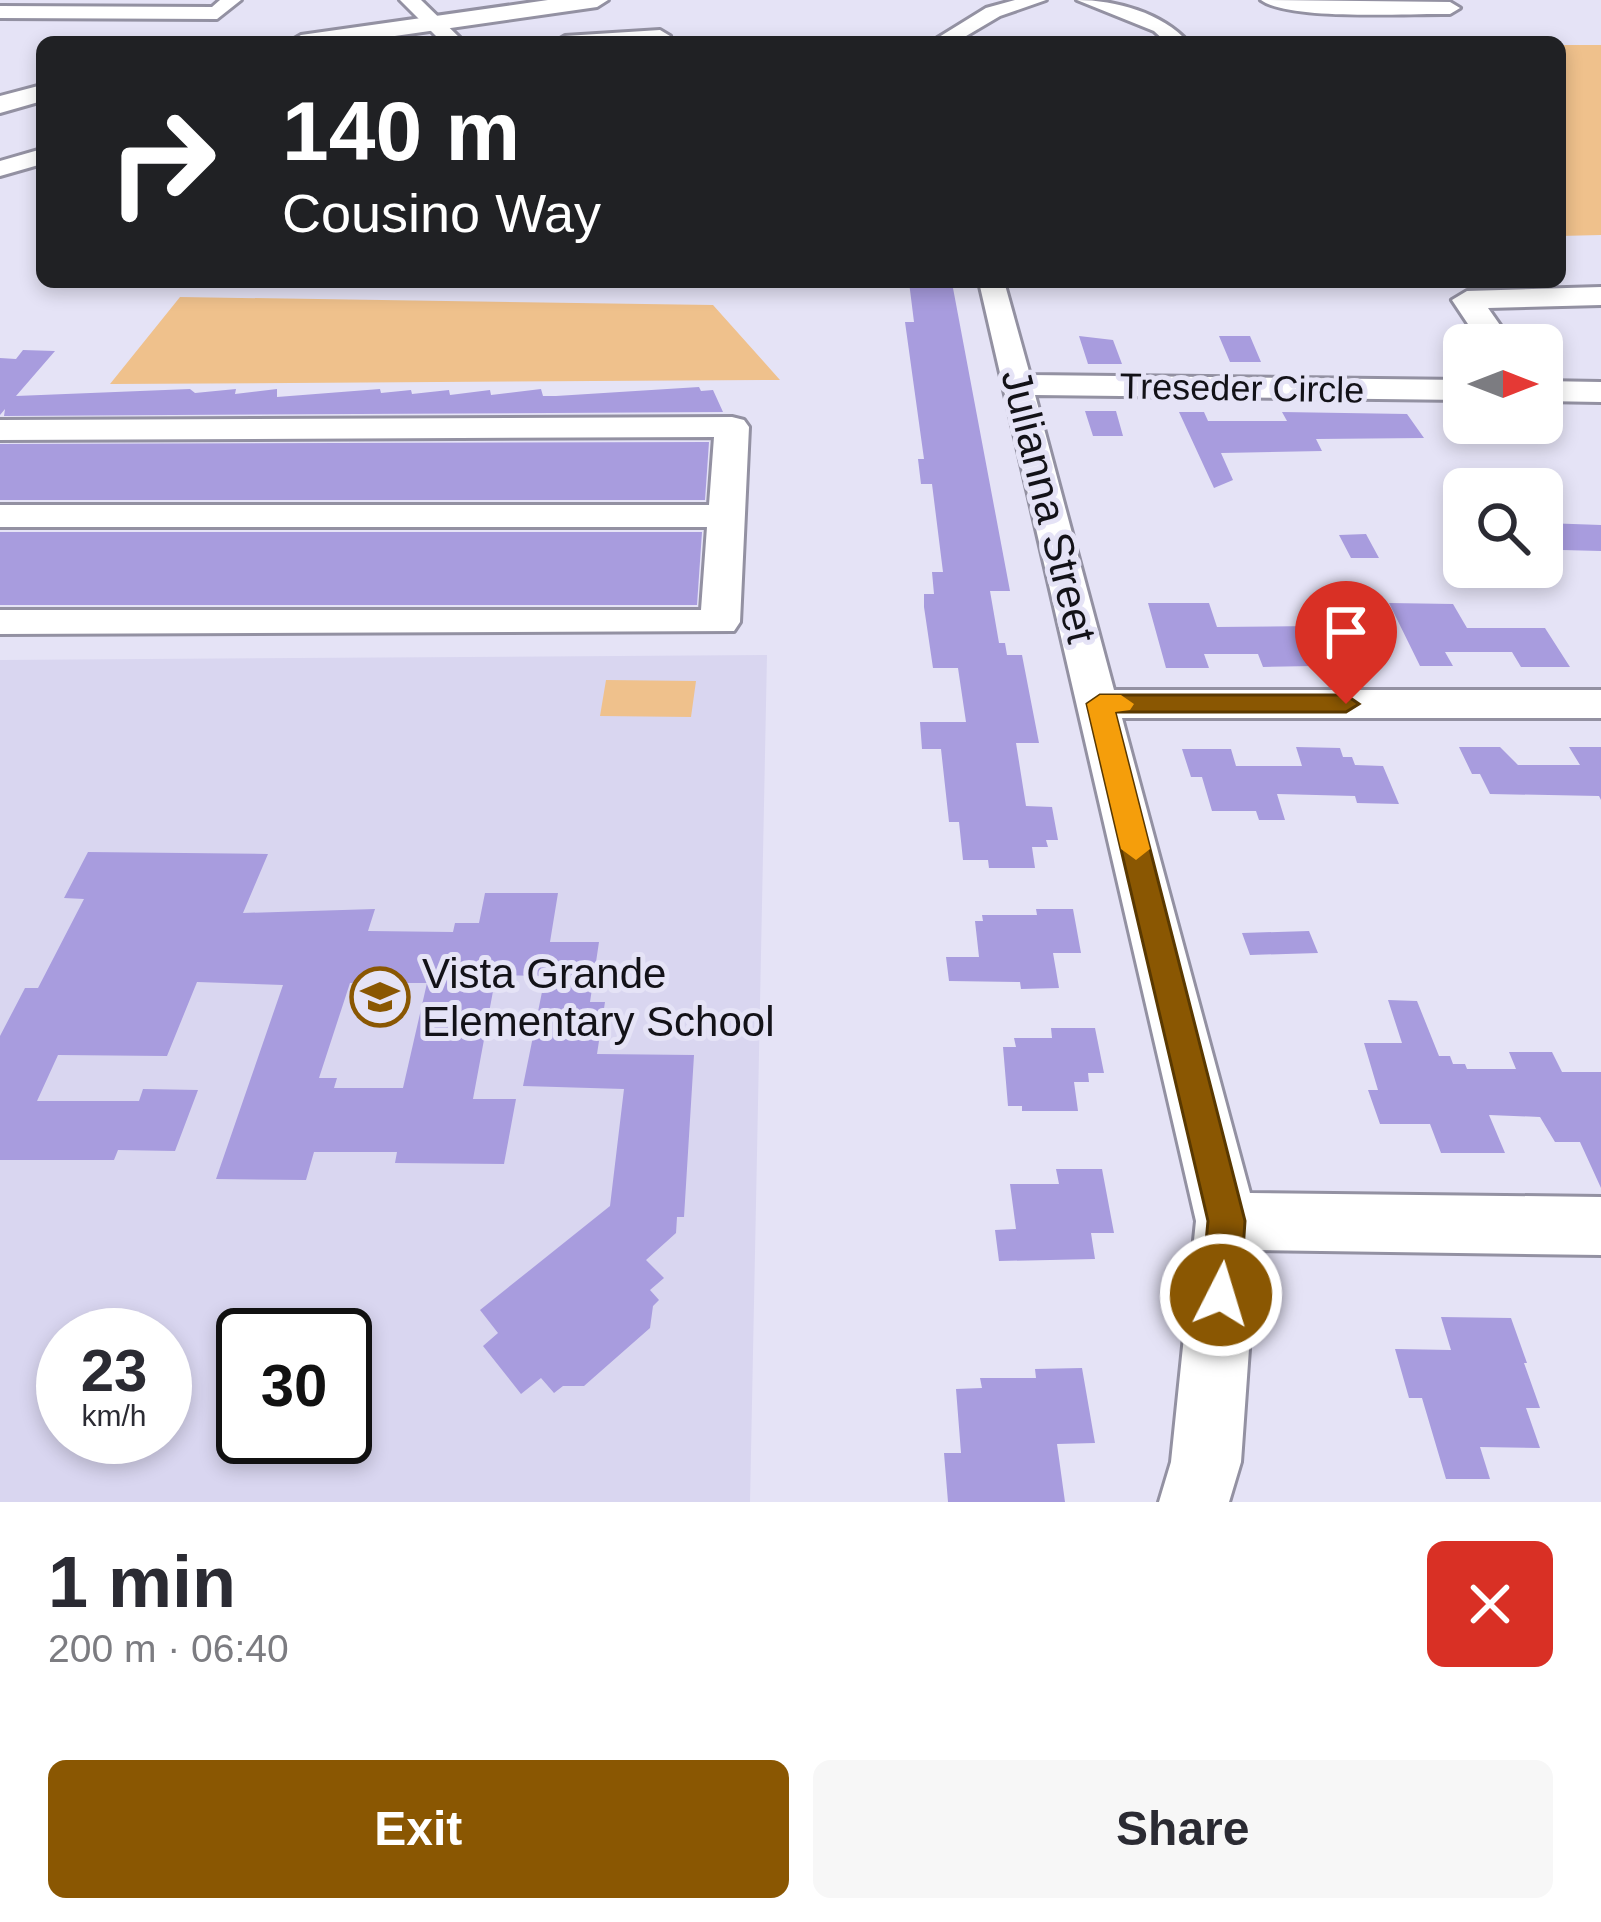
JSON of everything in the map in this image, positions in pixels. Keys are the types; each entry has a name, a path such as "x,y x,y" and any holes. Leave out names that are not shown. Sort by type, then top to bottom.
{"main road":[{"path":"342,36 597,0"},
{"path":"0,105 36,95"}],"street":[{"path":"410,0 447,36"},
{"path":"952,36 993,13 1036,0"},
{"path":"1087,0 1161,27 1171,36"},
{"path":"1270,0 1326,8 1450,8"},
{"path":"956,4 993,13"},
{"path":"0,12 135,18 218,12"},
{"path":"0,137 36,151"},
{"path":"0,169 36,155"},
{"name":"Julianna Street","path":"992,288 1227,1221 1206,1462 1194,1502"},
{"path":"1484,324 1467,300 1601,296"},
{"name":"Treseder Circle","path":"1019,386 1443,390"},
{"path":"1563,391 1601,392"},
{"path":"0,430 732,427 720,622 0,622"},
{"path":"0,516 728,516"},
{"path":"1100,704 1601,704"},
{"path":"1227,1221 1601,1226"}],"shaded area":[{"path":"1566,45 1601,45 1601,235 1566,236"},
{"path":"180,297 713,305 780,380 110,384"},
{"name":"Vista Grande Elementary School","path":"767,655 750,1502 0,1502 0,660"},
{"path":"606,680 696,681 691,717 600,716"}],"building":[{"path":"910,288 953,288 1010,591 990,591 999,643 1005,643 1007,655 1022,655 1039,743 1016,743 1026,806 1052,807 1058,840 1046,840 1048,847 1032,847 1035,868 989,868 988,860 963,860 959,822 949,822 941,749 922,749 920,722 966,722 958,668 933,668 924,607 924,594 934,594 932,572 943,572 932,484 921,484 918,459 924,459 905,322 914,322"},
{"path":"1079,336 1113,340 1122,364 1088,364"},
{"path":"1219,336 1250,336 1261,362 1230,362"},
{"path":"23,350 55,351 16,396 190,389 195,393 236,389 235,394 277,389 277,397 380,389 381,393 411,390 412,394 449,390 450,395 490,390 491,395 541,389 543,396 556,396 699,387 713,390 723,412 4,416 5,409 0,415 0,358 16,359"},
{"path":"1085,411 1116,411 1123,436 1093,436"},
{"path":"1179,412 1204,412 1208,421 1287,421 1282,412 1407,414 1424,438 1316,439 1322,451 1221,453 1233,480 1214,488"},
{"path":"709,442 705,500 0,500 0,444"},
{"path":"1563,524 1601,525 1601,551 1563,550"},
{"path":"0,532 702,532 697,605 0,605"},
{"path":"1366,534 1379,558 1351,558 1339,535"},
{"path":"1148,603 1209,603 1217,627 1312,626 1327,657 1309,658 1313,666 1263,667 1258,654 1204,654 1209,668 1166,668"},
{"path":"1389,603 1453,604 1467,628 1545,628 1570,667 1521,667 1512,652 1445,652 1453,666 1420,666"},
{"path":"1296,747 1340,748 1343,757 1352,757 1355,765 1383,766 1399,804 1357,803 1355,796 1277,794 1285,820 1259,820 1256,811 1212,811 1202,777 1191,777 1182,749 1231,749 1236,766 1302,766"},
{"path":"1459,747 1500,747 1518,765 1580,765 1569,747 1601,747 1601,800 1599,796 1490,794 1480,774 1472,774"},
{"path":"88,852 268,854 243,913 375,909 368,931 453,932 455,923 479,923 485,893 558,893 550,942 599,942 590,1002 605,1002 597,1054 694,1055 684,1217 677,1217 676,1233 646,1260 664,1278 650,1290 659,1300 653,1306 650,1328 584,1386 563,1386 554,1393 541,1378 521,1394 483,1346 498,1333 480,1310 610,1206 624,1089 523,1086 544,982 541,976 496,975 473,1099 516,1099 504,1164 395,1163 397,1152 314,1152 306,1180 216,1179 283,985 197,982 167,1056 58,1055 37,1101 139,1101 143,1089 198,1090 175,1151 118,1150 114,1160 0,1160 0,1036 25,988 38,988 84,899 64,898","holes":["350,983 427,983 403,1088 334,1088 337,1078 319,1078"]},
{"path":"1036,909 1073,909 1081,953 1053,953 1059,988 949,981 946,957 979,957 975,921 983,921 982,915 1037,915"},
{"path":"1309,931 1318,953 1250,955 1242,933"},
{"path":"1388,1000 1417,1001 1439,1056 1450,1056 1453,1064 1465,1064 1467,1069 1516,1069 1509,1052 1552,1052 1562,1072 1601,1072 1601,1188 1580,1142 1555,1142 1540,1117 1489,1115 1505,1153 1441,1153 1430,1124 1380,1124 1368,1090 1378,1090 1364,1043 1402,1043"},
{"path":"1051,1028 1095,1028 1104,1073 1088,1073 1089,1082 1074,1082 1078,1111 1022,1111 1022,1106 1008,1106 1003,1047 1016,1047 1014,1038 1052,1038"},
{"path":"1056,1169 1102,1169 1114,1233 1091,1233 1095,1259 999,1261 995,1230 1016,1229 1010,1184 1059,1184"},
{"path":"1441,1317 1511,1318 1527,1363 1540,1408 1526,1408 1540,1448 1480,1447 1490,1479 1446,1479 1422,1398 1409,1398 1395,1349 1451,1350"},
{"path":"1082,1368 1095,1443 1057,1444 1065,1502 948,1502 944,1453 961,1453 956,1389 982,1388 980,1378 1036,1378 1035,1369"}],"slow traffic":[{"path":"1121,704 1100,704 1136,849"}],"place":[{"name":"Vista Grande Elementary School","path":"380,997"}],"route":[{"path":"1221,1295 1227,1221 1100,704 1346,704"}]}
